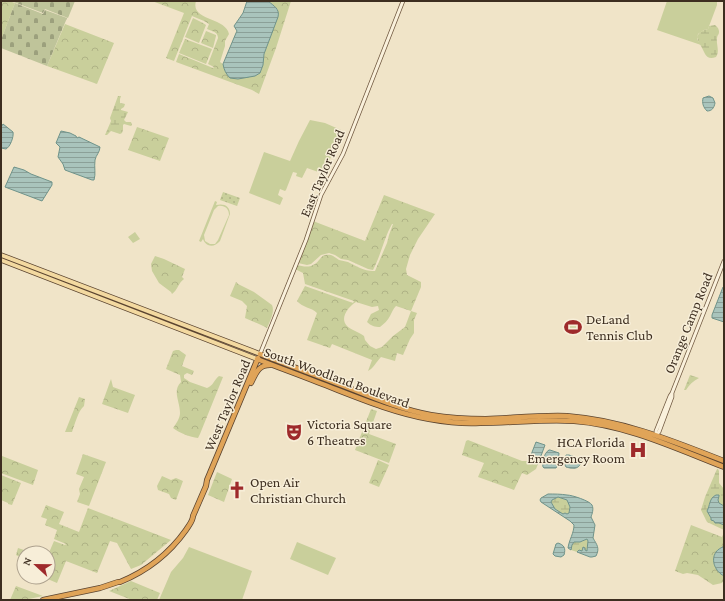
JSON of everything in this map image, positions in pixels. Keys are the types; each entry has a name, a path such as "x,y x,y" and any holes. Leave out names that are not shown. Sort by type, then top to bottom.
{"highway":[{"name":"West Taylor Road","path":"193,516 233,426 239,407 251,383 260,354"},
{"name":"South Woodland Boulevard","path":"260,354 395,406 448,419 480,424 544,420 581,420"},
{"name":"West Taylor Road","path":"206,486 207,480 240,406 244,391 258,360"},
{"name":"South Woodland Boulevard","path":"258,360 331,388 403,413 439,420 456,418 483,419 552,416 581,420 637,434 724,467"},
{"path":"251,383 260,368 268,365 274,366"},
{"path":"323,384 333,382"},
{"path":"331,388 335,385 340,385"},
{"path":"403,413 410,410"},
{"path":"581,420 599,420 622,425 656,435 724,461"},
{"path":"705,460 712,460 715,457"},
{"path":"158,560 173,544 190,518 193,516"},
{"path":"43,600 100,588 124,581 139,574 158,560 178,541 193,519 193,516"},
{"path":"124,581 160,555 173,542"},
{"path":"118,582 142,569"}],"main road":[{"name":"East Taylor Road","path":"260,354 306,240 321,196 342,154 403,1"},
{"name":"South Woodland Boulevard","path":"1,255 258,360"},
{"name":"South Woodland Boulevard","path":"1,260 90,294 104,294 260,354"},
{"name":"Orange Camp Road","path":"654,440 724,261"}],"green space":[{"path":"1,1 15,3 1,40"},
{"path":"11,1 75,1 68,18 45,9 43,13"},
{"path":"152,1 196,1 198,12 203,16 222,24 229,34 225,41 220,62 223,64 224,68 238,79 260,73 263,65 264,54 278,10 268,1 291,1 259,94 252,90 176,62 179,54 213,68 214,67 208,64 218,36 214,32 207,29 209,24 192,16 174,61 166,58 184,13"},
{"path":"667,1 717,1 717,5 708,29 698,34 697,39 701,45 657,30"},
{"path":"15,3 43,14 45,10 67,18 47,66 1,48 1,40"},
{"path":"193,18 206,25 199,43 185,37"},
{"path":"65,24 114,43 97,84 47,66"},
{"path":"715,25 719,31 717,36 718,52 716,57 710,58 705,54 697,37 701,32 708,29 709,26"},
{"path":"206,31 216,35 213,48 201,43"},
{"path":"185,39 212,49 206,64 179,53"},
{"path":"118,96 121,96 120,103 125,104 121,110 128,112 124,120 126,122 131,122 132,125 124,124 122,133 120,134 111,131 105,135 111,121 110,118"},
{"path":"310,120 325,123 341,130 324,174 307,168 302,178 296,176 297,173 293,172 286,190 280,189 278,195 283,198 280,205 249,193 264,152 290,161"},
{"path":"137,127 169,138 160,161 128,150"},
{"path":"223,192 240,198 237,206 220,200"},
{"path":"384,195 435,214 418,239 410,255 406,269 407,275 421,282 421,287 411,311 417,313 414,320 414,333 403,355 397,353 395,361 381,357 368,371 372,360 332,344 330,348 307,340 317,313 297,301 305,286 353,303 354,301 305,284 303,273 295,269 297,265 311,266 316,264 322,256 332,255 339,260 348,262 365,270 375,271 393,224 389,229 373,270 348,260 341,259 329,253 321,255 311,264 307,265 298,263 313,221 365,241","holes":["356,302 372,307 378,306 379,310 371,314 367,322 373,326 380,327 388,319 396,306 411,311 405,327 382,347 376,349 370,346 365,340 364,336 347,326 344,316 348,309"]},
{"path":"215,201 217,202 216,205 222,204 228,207 230,214 220,241 213,246 210,246 204,242 203,239 201,242 199,241","holes":["218,206 223,206 226,208 229,215 218,240 215,244 210,244 205,241 204,235 214,210"]},
{"path":"135,232 140,239 133,243 128,237"},
{"path":"155,256 185,269 182,277 184,279 180,282 176,291 172,294 159,283 152,271 151,264"},
{"path":"236,282 254,292 272,305 273,314 267,328 245,318 247,306 242,301 230,296"},
{"name":"DeLand Tennis Club","path":"582,321 581,333 564,332 564,322"},
{"path":"179,350 186,355 182,366 194,371 192,375 187,373 184,375 184,378 190,382 207,388 211,386 219,376 223,377 198,438 178,432 173,428 180,415 177,389 181,382 180,375 166,369 173,351"},
{"path":"690,375 699,378 691,383 686,390 684,390"},
{"path":"111,379 113,387 135,395 128,413 102,404"},
{"path":"79,397 85,399 84,406 78,414 72,432 65,432"},
{"path":"371,409 377,411 369,434 396,444 389,463 355,450"},
{"path":"468,440 522,461 529,461 538,464 536,469 527,475 522,473 514,490 478,477 484,463 462,455 466,441"},
{"path":"83,454 106,462 89,506 77,502 80,494 79,489 84,477 76,474"},
{"path":"2,456 38,470 33,485 1,473"},
{"path":"378,460 389,465 379,487 369,483"},
{"path":"717,469 719,471 719,483 724,489 724,506 719,503 719,496 716,495 714,496 707,511 711,520 715,523 724,525 724,530 707,522 701,510"},
{"path":"217,472 232,479 224,502 208,495"},
{"path":"1,475 21,483 12,505 1,500"},
{"path":"162,476 171,480 176,478 183,481 176,500 171,498 169,494 158,490 157,486"},
{"path":"558,497 567,500 570,507 569,513 563,514 555,509 551,502"},
{"path":"46,505 64,512 59,524 79,532 88,508 171,540 141,565 131,569 117,543 110,541 97,573 66,561 57,583 56,545 52,545 54,541 65,545 66,544 54,539 57,530 45,525 47,519 41,517"},
{"path":"691,525 722,537 724,532 724,546 717,551 722,575 724,576 722,583 713,585 698,575 687,573 683,574 675,571"},
{"path":"587,539 587,551 584,547 582,551 579,550 577,552 571,550 574,542 581,542"},
{"path":"297,542 336,558 328,575 290,559"},
{"path":"189,547 252,571 242,600 159,600 171,572 183,558"},
{"path":"131,581 160,593 157,600 132,600 109,591"},
{"path":"16,586 43,596 24,600 10,600"}],"water":[{"path":"247,1 268,1 277,10 278,17 264,54 263,65 260,73 255,76 238,79 230,78 225,72 223,64 237,31 234,26 243,13"},
{"path":"709,96 713,98 715,103 712,109 707,111 703,103 703,98"},
{"path":"3,124 13,132 11,142 6,149 1,148 1,127"},
{"path":"61,131 70,133 77,138 79,137 100,147 95,160 94,180 65,170 58,157 60,147 56,143"},
{"path":"14,167 52,182 52,185 42,201 5,187"},
{"path":"724,287 724,322 712,318"},
{"path":"536,442 545,445 538,464 529,461"},
{"path":"549,450 559,453 558,465 556,468 543,467 544,458"},
{"path":"566,455 581,459 580,465 576,468 566,467"},
{"path":"548,494 569,495 591,503 593,511 591,517 595,525 593,538 598,549 596,556 590,557 577,552 579,550 582,551 583,547 587,551 587,539 580,542 574,542 571,550 568,548 574,525 541,502 541,498","holes":["558,497 567,500 570,507 569,513 567,514 563,514 555,509 551,502"]},
{"path":"716,495 719,495 719,503 724,506 724,525 715,523 711,520 707,511 711,500"},
{"path":"558,543 565,549 564,555 561,557 553,554 556,544"},
{"path":"724,546 724,576 716,569 714,555"}],"place":[{"name":"DeLand Tennis Club","path":"573,327"},
{"name":"Victoria Square 6 Theatres","path":"294,432"},
{"name":"HCA Florida Emergency Room","path":"638,450"},
{"name":"Open Air Christian Church","path":"237,490"}]}
